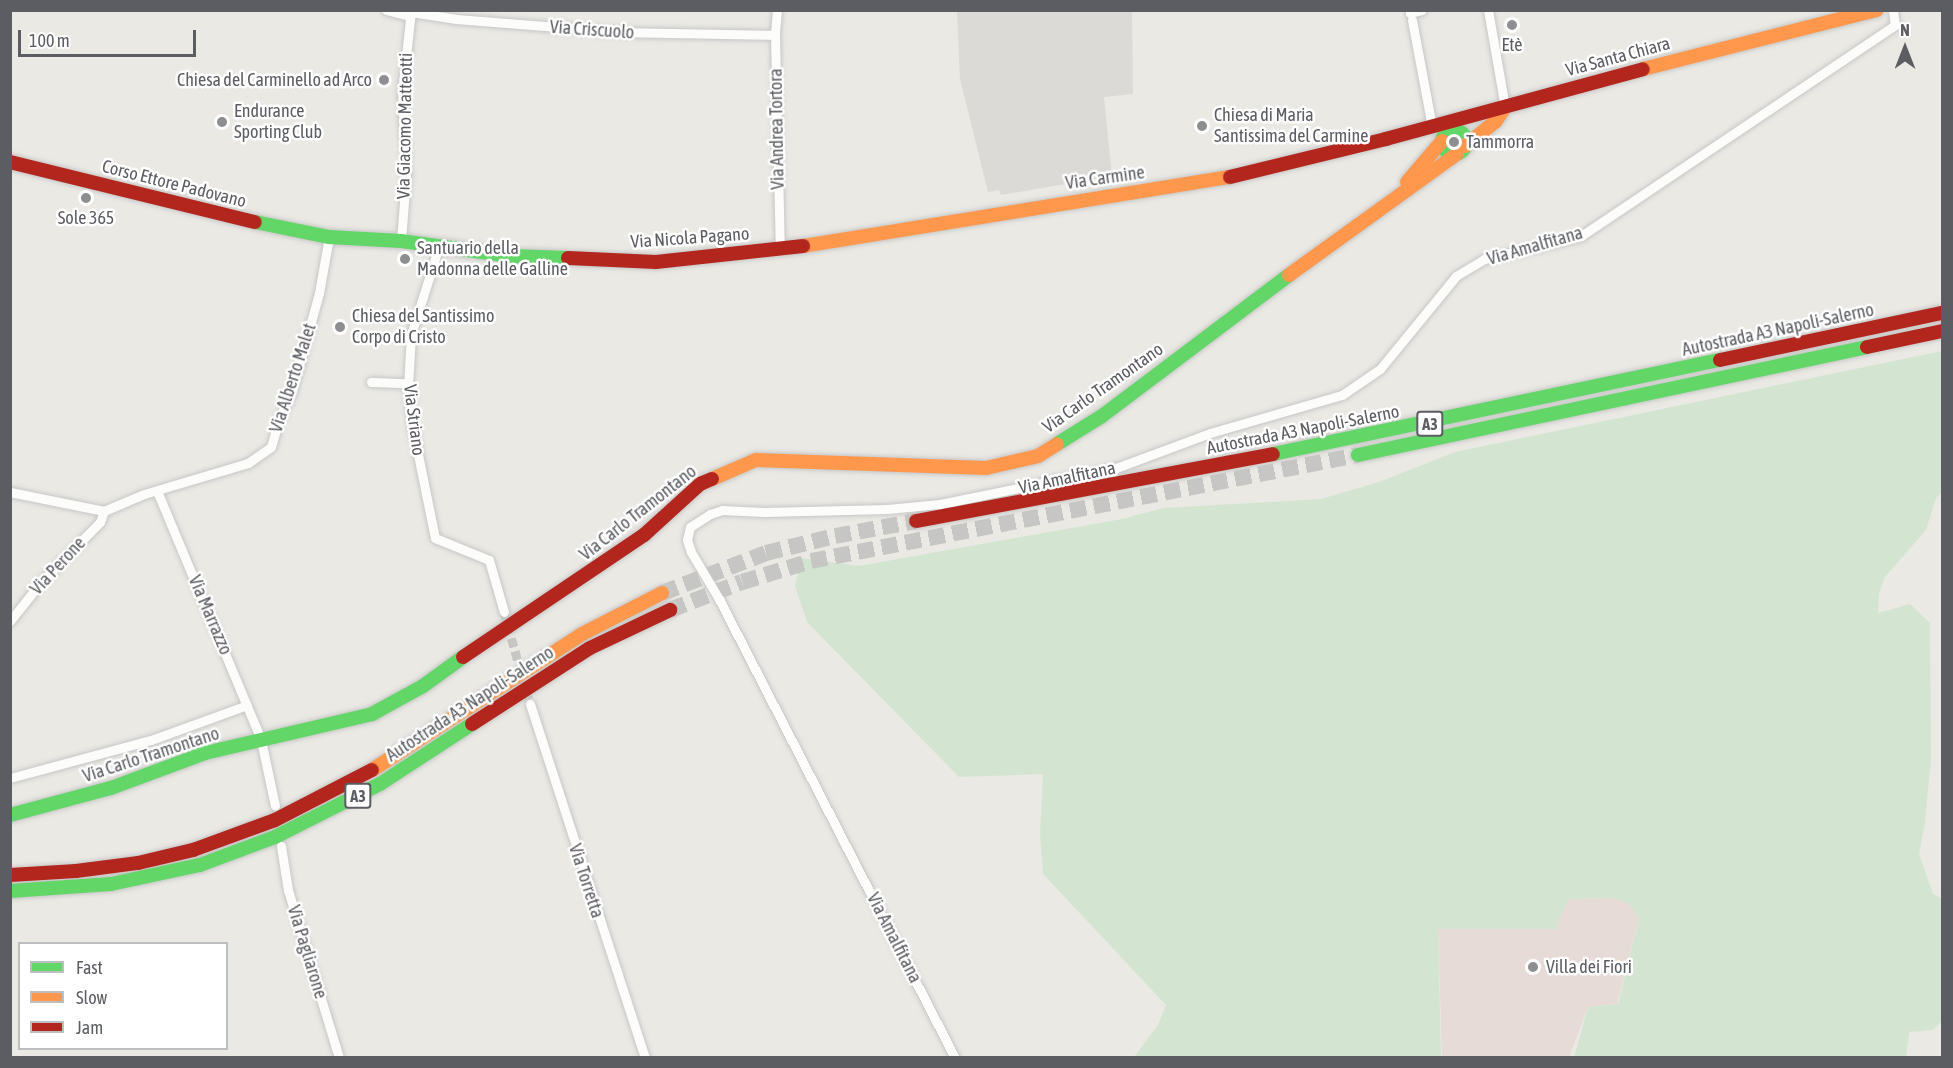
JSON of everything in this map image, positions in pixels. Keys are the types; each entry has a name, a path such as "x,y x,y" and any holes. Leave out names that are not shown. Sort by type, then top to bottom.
{"main road":[{"name":"Via Santa Chiara","path":"1505,107 1606,78 1877,10"},
{"name":"Via Carmine","path":"780,248 891,233 1005,211 1216,180 1505,107"},
{"name":"Via Carlo Tramontano","path":"10,815 111,788 205,753 372,714 423,686 644,535 700,484 756,460 986,468 1038,456 1102,416 1408,190 1496,122 1505,107"},
{"name":"Via Carlo Tramontano","path":"1397,196 1463,119"},
{"path":"1432,127 1447,135 1462,134 1461,150 1448,152 1447,135"},
{"path":"1412,132 1424,141 1431,155"},
{"name":"Corso Ettore Padovano","path":"10,162 264,224 329,237 401,241 439,246"},
{"name":"Via Nicola Pagano","path":"439,246 511,256 656,262 780,248"},
{"name":"Autostrada A3 Napoli-Salerno","path":"916,520 1358,438 1942,314"},
{"name":"Autostrada A3 Napoli-Salerno","path":"1358,455 1942,331"},
{"name":"Autostrada A3 Napoli-Salerno","path":"10,875 76,872 147,861 193,850 274,820 363,775 582,634 662,593"},
{"name":"Autostrada A3 Napoli-Salerno","path":"10,891 111,884 152,877 200,865 275,837 380,784 590,648 670,610"}],"street":[{"name":"Via Criscuolo","path":"386,10 456,19 621,32 775,35"},
{"name":"Via Andrea Tortora","path":"777,10 775,35 780,248"},
{"path":"1422,10 1411,14 1432,127"},
{"path":"1488,10 1505,107"},
{"name":"Via Amalfitana","path":"955,1058 719,599 691,552 687,540 690,527 710,514 722,510 764,512 887,509 940,504 1116,468 1210,433 1342,395 1380,369 1419,318 1456,276 1484,259 1581,236 1895,26 1893,10"},
{"name":"Via Giacomo Matteotti","path":"401,241 406,176 402,92 411,13"},
{"name":"Via Alberto Malet","path":"104,511 157,491 248,463 271,447 279,419 292,391 319,293 329,237"},
{"name":"Via Striano","path":"439,246 411,335 408,383 413,430 435,538 489,560 504,612"},
{"path":"371,382 408,383"},
{"name":"Via Marrazzo","path":"157,491 261,740"},
{"path":"10,492 104,511"},
{"name":"Via Perone","path":"10,621 41,582 100,522 104,511"},
{"name":"Via Torretta","path":"530,704 645,1058"},
{"path":"10,778 151,740 247,705"},
{"path":"261,740 275,806"},
{"name":"Via Pagliarone","path":"281,846 288,890 339,1058"}],"shaded area":[{"path":"957,11 1132,11 1133,94 1104,97 1112,176 1001,195 999,190 988,192 960,79"},
{"name":"Villa dei Fiori","path":"1615,898 1629,904 1639,919 1617,1004 1588,1007 1569,1058 1442,1057 1438,929 1555,929 1568,899"}],"green space":[{"path":"1942,351 1942,492 1936,498 1926,530 1884,578 1879,594 1878,613 1910,604 1930,623 1931,759 1925,822 1919,854 1933,894 1942,899 1942,1021 1933,1030 1909,1032 1906,1057 1574,1057 1588,1007 1618,1004 1639,919 1629,904 1615,898 1568,899 1555,929 1438,929 1441,1057 1134,1057 1158,1025 1166,1005 1043,874 1040,833 1043,774 959,777 807,622 795,586 802,558 859,566 1122,519 1164,508 1321,499 1379,482 1455,452"}],"tunnel":[{"path":"670,610 742,582 811,561 1358,455"},
{"path":"662,593 766,553 835,536 916,521"},
{"path":"504,612 530,704"}],"traffic: fast":[{"path":"1454,130 1462,134 1466,142 1462,150 1454,154 1446,150 1442,142 1446,134 1454,130"},
{"path":"255,222 329,237 401,241 511,256 568,258"},
{"path":"1057,444 1102,416 1289,275"},
{"path":"1358,455 1867,347"},
{"path":"1273,454 1720,360"},
{"path":"10,815 111,788 205,753 372,714 423,686 463,657"},
{"path":"10,891 111,884 200,865 275,837 380,784 472,724"}],"traffic: slow":[{"path":"1643,69 1877,10"},
{"path":"1465,146 1495,122 1505,107"},
{"path":"1407,182 1442,141"},
{"path":"1289,275 1457,154"},
{"path":"803,246 1230,177"},
{"path":"712,479 756,460 986,468 1038,456 1057,444"},
{"path":"372,770 582,634 662,593"}],"traffic: jam":[{"path":"1230,177 1386,139 1643,69"},
{"path":"10,162 255,222"},
{"path":"568,258 656,262 803,246"},
{"path":"1720,360 1942,313"},
{"path":"1867,347 1942,331"},
{"path":"916,521 1273,454"},
{"path":"463,657 644,535 700,484 712,479"},
{"path":"472,724 590,648 670,610"},
{"path":"10,875 76,871 138,863 193,850 275,820 372,770"}],"place":[{"name":"Etè","path":"1512,25"},
{"name":"Chiesa del Carminello ad Arco","path":"384,80"},
{"name":"Endurance Sporting Club","path":"222,122"},
{"name":"Chiesa di Maria Santissima del Carmine","path":"1202,126"},
{"name":"Tammorra","path":"1454,142"},
{"name":"Sole 365","path":"86,198"},
{"name":"Santuario della Madonna delle Galline","path":"405,259"},
{"name":"Chiesa del Santissimo Corpo di Cristo","path":"340,327"},
{"name":"Villa dei Fiori","path":"1533,967"}]}
